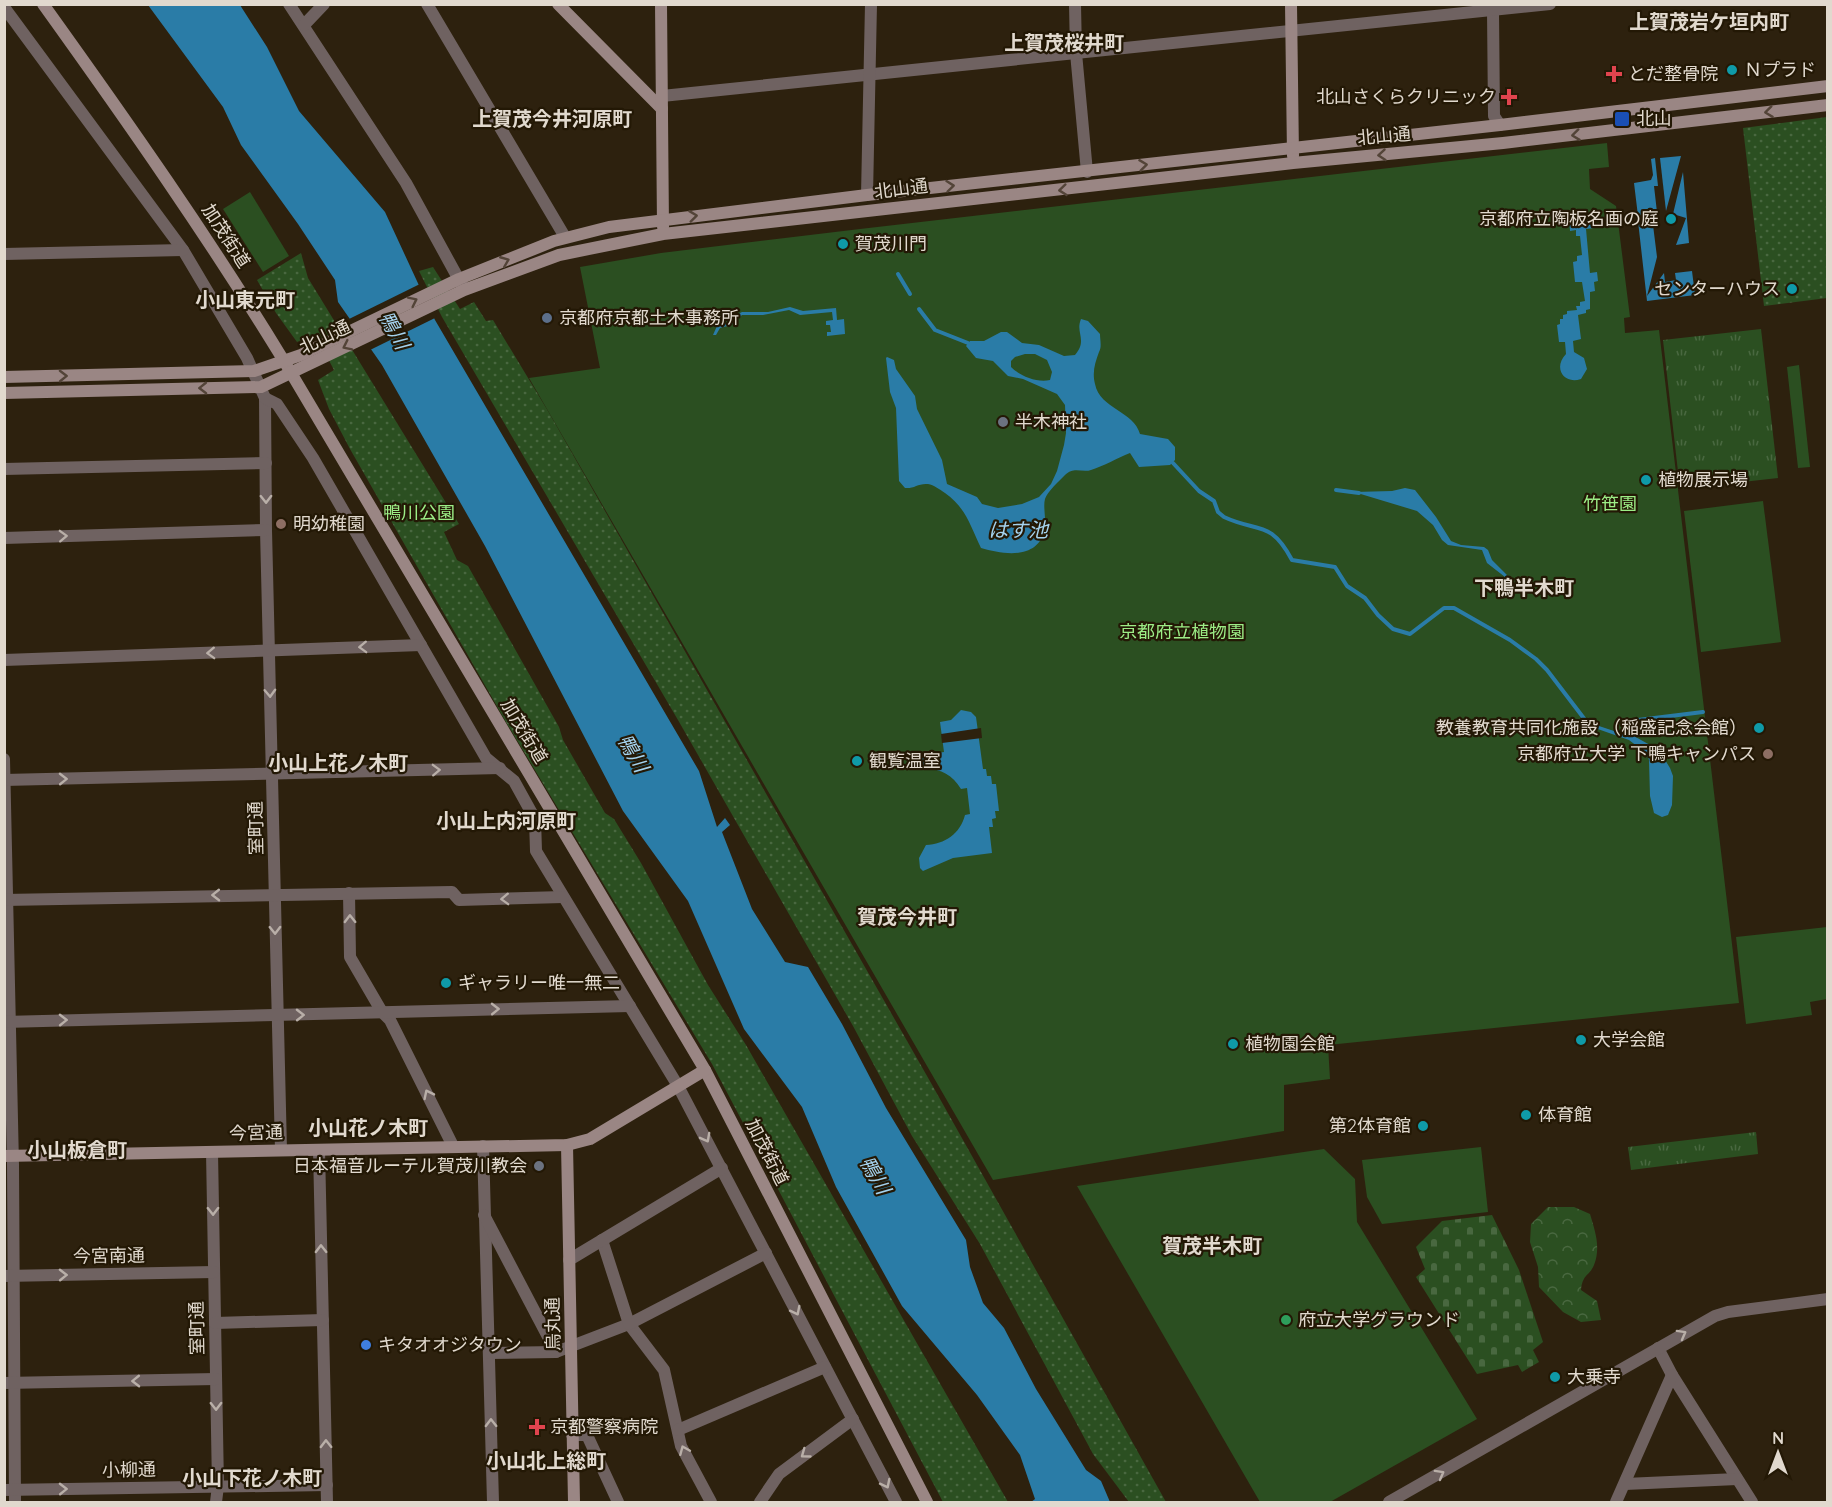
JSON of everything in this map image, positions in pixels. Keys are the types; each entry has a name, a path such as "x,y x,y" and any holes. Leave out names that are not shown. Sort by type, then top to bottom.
{"street":[{"name":"加茂街道","path":"43,4 128,123 219,257 284,361 705,1070 927,1503"},
{"path":"289,4 406,183 457,286"},
{"path":"304,25 324,4"},
{"path":"427,4 565,237"},
{"path":"558,4 662,103"},
{"path":"661,4 663,234"},
{"path":"867,211 871,4"},
{"path":"1076,4 1076,53 1088,187"},
{"path":"1291,4 1293,163"},
{"path":"662,103 871,74 1550,4"},
{"path":"4,7 183,249 254,371 263,392 277,404 313,458 486,758 514,781 535,819 536,851 678,1086 896,1503"},
{"path":"1493,11 1494,116 1500,125 1503,143"},
{"name":"北山通","path":"4,393 120,390 263,392 307,359 457,286 565,237 609,227 867,195 1087,172 1827,86"},
{"path":"1689,102 1691,121"},
{"name":"北山通","path":"457,286 559,255 663,234 1293,163 1503,143 1827,105"},
{"path":"1174,161 1176,177"},
{"path":"981,183 982,198"},
{"path":"768,207 769,222"},
{"path":"4,254 183,249"},
{"name":"北山通","path":"4,377 254,371 284,361 307,359"},
{"path":"120,374 120,390"},
{"name":"室町通","path":"263,392 281,1150"},
{"path":"4,470 266,463"},
{"path":"4,538 266,530"},
{"path":"4,660 421,645"},
{"path":"4,759 11,1494"},
{"path":"5,780 500,768"},
{"path":"6,900 452,892 459,900 563,897"},
{"path":"349,893 350,957 382,1012 390,1020 453,1146"},
{"path":"8,1022 630,1006"},
{"name":"今宮通","path":"9,1156 567,1145 590,1139 705,1070"},
{"name":"烏丸通","path":"567,1145 574,1503"},
{"path":"483,1146 493,1503"},
{"path":"319,1150 327,1503"},
{"name":"室町通","path":"212,1152 218,1486 216,1503"},
{"path":"569,1260 722,1168"},
{"path":"484,1215 556,1352"},
{"path":"602,1240 629,1324 664,1370 681,1446 711,1503"},
{"path":"489,1353 556,1352 571,1347 629,1324 766,1253"},
{"name":"今宮南通","path":"9,1276 214,1272"},
{"path":"1389,1503 1715,1316 1728,1312 1827,1299"},
{"path":"215,1323 323,1320"},
{"path":"1658,1348 1672,1375 1752,1503"},
{"path":"678,1430 825,1367"},
{"path":"1616,1503 1672,1375"},
{"path":"9,1383 216,1379"},
{"path":"760,1503 779,1474 853,1419"},
{"path":"572,1435 587,1435 618,1503"},
{"path":"1625,1484 1737,1479"},
{"name":"小柳通","path":"11,1494 218,1486 327,1485"}],"green space":[{"path":"1827,117 1827,298 1764,306 1743,128"},
{"name":"京都府立植物園","path":"1607,143 1609,167 1589,169 1590,189 1616,206 1630,317 1624,318 1625,333 1659,330 1739,1003 1328,1045 1330,1079 1284,1085 1284,1131 993,1180 529,378 600,368 580,267 661,253"},
{"path":"250,192 289,256 263,272 223,209"},
{"name":"鴨川公園","path":"301,253 308,278 459,524 444,532 457,560 468,566 605,813 614,819 641,863 708,985 746,1045 1008,1502 943,1502 712,1064 506,722 350,449 329,409 318,380 334,370 315,334 297,342 276,313 257,280"},
{"path":"433,267 460,309 474,302 486,321 493,320 548,411 931,1083 1166,1502 1129,1502 1093,1454 980,1244 912,1136 853,1026 678,720 442,317 419,271"},
{"path":"1761,329 1778,478 1680,489 1663,340"},
{"path":"1799,365 1810,467 1798,468 1787,367"},
{"path":"1763,501 1781,642 1701,652 1684,511"},
{"path":"1827,927 1827,999 1810,1002 1812,1015 1746,1024 1736,937"},
{"path":"1756,1132 1758,1154 1631,1170 1628,1147"},
{"path":"1481,1147 1488,1212 1382,1224 1367,1197 1362,1160"},
{"name":"府立大学グラウンド","path":"1324,1149 1355,1179 1357,1222 1477,1419 1330,1502 1260,1502 1077,1186"},
{"path":"1548,1207 1574,1207 1590,1214 1597,1252 1594,1265 1583,1281 1581,1290 1597,1301 1601,1320 1581,1322 1563,1312 1539,1287 1538,1267 1530,1242 1531,1224"},
{"path":"1492,1215 1519,1270 1543,1342 1533,1350 1539,1362 1522,1372 1518,1365 1477,1374 1416,1277 1425,1269 1416,1247 1442,1221"}],"water":[{"name":"鴨川","path":"148,5 240,5 267,47 299,111 385,212 435,320 699,771 717,827 725,818 730,825 722,832 752,909 785,962 808,967 842,1024 886,1108 966,1240 970,1267 983,1303 1004,1328 1036,1389 1086,1470 1101,1481 1110,1502 1031,1502 1035,1499 1020,1455 977,1395 902,1306 836,1187 802,1107 744,1029 688,901 623,811 485,546 382,365 338,302 335,280 241,145 223,107"},
{"path":"1681,156 1666,211 1660,158"},
{"path":"1655,158 1658,186 1654,186 1658,221 1638,216 1634,183 1651,180 1653,175 1651,159"},
{"path":"1683,172 1689,243 1676,245 1686,218 1673,214"},
{"path":"1578,217 1578,221 1593,219 1594,228 1586,229 1590,273 1597,272 1598,281 1594,282 1595,291 1590,292 1590,309 1578,315 1581,339 1573,341 1574,352 1584,358 1587,369 1581,379 1575,380 1565,377 1560,369 1562,359 1566,354 1565,342 1559,342 1557,325 1560,324 1560,319 1563,319 1567,311 1577,310 1576,306 1580,306 1580,302 1585,301 1582,282 1575,282 1573,262 1577,261 1577,256 1582,255 1580,236 1576,236 1576,230 1570,231 1569,218"},
{"path":"1638,221 1653,225 1657,257 1647,296 1664,273 1665,282 1676,280 1675,273 1692,271 1695,295 1647,301"},
{"path":"790,307 803,311 836,308 837,320 844,319 845,334 827,336 827,332 831,332 830,325 826,325 826,321 833,320 832,312 800,315 789,310 763,315 742,315 731,325 720,328 716,335 713,335 717,326 731,322 742,312 768,312"},
{"name":"はす池","path":"1081,319 1088,321 1100,334 1100,348 1094,372 1098,392 1103,399 1137,426 1140,434 1168,439 1175,447 1175,460 1170,465 1139,467 1130,453 1088,471 1068,472 1046,496 1045,527 1042,538 1036,545 1029,550 1010,553 981,548 967,517 952,499 930,485 921,484 905,488 899,481 896,408 890,392 886,358 894,360 896,369 915,396 917,409 942,460 947,484 977,497 982,504 998,508 1022,504 1039,497 1051,484 1057,471 1066,433 1065,405 1057,394 1023,379 1008,376 993,361 976,358 966,346 970,341 984,341 1001,332 1007,332 1022,343 1039,345 1064,356 1075,355 1081,345","holes":["1035,354 1047,360 1052,372 1050,380 1029,378 1011,367 1011,361 1015,357"]},
{"path":"1405,488 1415,490 1451,541 1461,545 1484,547 1488,550 1492,560 1507,575 1505,577 1487,563 1482,550 1448,545 1433,525 1417,511 1354,492 1392,491"},
{"path":"961,710 971,712 976,717 983,769 986,769 987,776 991,776 992,784 996,784 999,811 995,811 996,818 992,819 993,827 989,827 992,853 953,858 923,871 920,868 919,858 926,845 939,843 951,837 963,822 965,815 970,814 967,788 961,789 952,778 942,772 929,769 916,770 909,757 944,752 940,722 951,720"},
{"path":"1593,724 1623,734 1630,726 1632,735 1659,750 1673,776 1672,805 1668,815 1662,817 1654,813 1650,796 1649,760 1646,753 1629,740 1592,727"}],"pier":[{"path":"422,283 437,317 368,351 347,320"},
{"path":"981,728 982,738 942,743 941,734"}],"waterway":[{"path":"898,274 910,294"},
{"path":"919,309 935,330 968,343"},
{"path":"1173,463 1199,491 1214,501 1218,512 1224,517 1270,533 1277,538 1292,560 1335,567 1347,586 1365,598 1393,629 1410,634 1444,608 1454,608 1510,640 1536,659 1589,725 1597,727"},
{"path":"1336,490 1359,493"},
{"path":"1629,730 1631,724 1638,720 1703,712"}],"place":[{"name":"Ｎプラド","path":"1732,70"},
{"name":"とだ整骨院","path":"1614,74"},
{"name":"北山さくらクリニック","path":"1509,97"},
{"name":"北山","path":"1622,119"},
{"name":"京都府立陶板名画の庭","path":"1671,219"},
{"name":"賀茂川門","path":"843,244"},
{"name":"センターハウス","path":"1792,289"},
{"name":"京都府京都土木事務所","path":"547,318"},
{"name":"半木神社","path":"1003,422"},
{"name":"植物展示場","path":"1646,480"},
{"name":"明幼稚園","path":"281,524"},
{"name":"教養教育共同化施設 （稲盛記念会館）","path":"1759,728"},
{"name":"京都府立大学 下鴨キャンパス","path":"1768,754"},
{"name":"観覧温室","path":"857,761"},
{"name":"ギャラリー唯一無二","path":"446,983"},
{"name":"大学会館","path":"1581,1040"},
{"name":"植物園会館","path":"1233,1044"},
{"name":"体育館","path":"1526,1115"},
{"name":"第2体育館","path":"1423,1126"},
{"name":"日本福音ルーテル賀茂川教会","path":"539,1166"},
{"name":"府立大学グラウンド","path":"1286,1320"},
{"name":"キタオオジタウン","path":"366,1345"},
{"name":"大乗寺","path":"1555,1377"},
{"name":"京都警察病院","path":"537,1427"}],"district":[{"name":"上賀茂岩ケ垣内町","path":"1709,22"},
{"name":"上賀茂桜井町","path":"1064,43"},
{"name":"上賀茂今井河原町","path":"552,119"},
{"name":"小山東元町","path":"245,300"},
{"name":"下鴨半木町","path":"1524,588"},
{"name":"小山上花ノ木町","path":"338,763"},
{"name":"小山上内河原町","path":"506,821"},
{"name":"賀茂今井町","path":"907,917"},
{"name":"小山花ノ木町","path":"368,1128"},
{"name":"小山板倉町","path":"77,1150"},
{"name":"賀茂半木町","path":"1212,1246"},
{"name":"小山北上総町","path":"546,1461"},
{"name":"小山下花ノ木町","path":"252,1478"}],"park label":[{"name":"竹笹園","path":"1610,504"}]}
